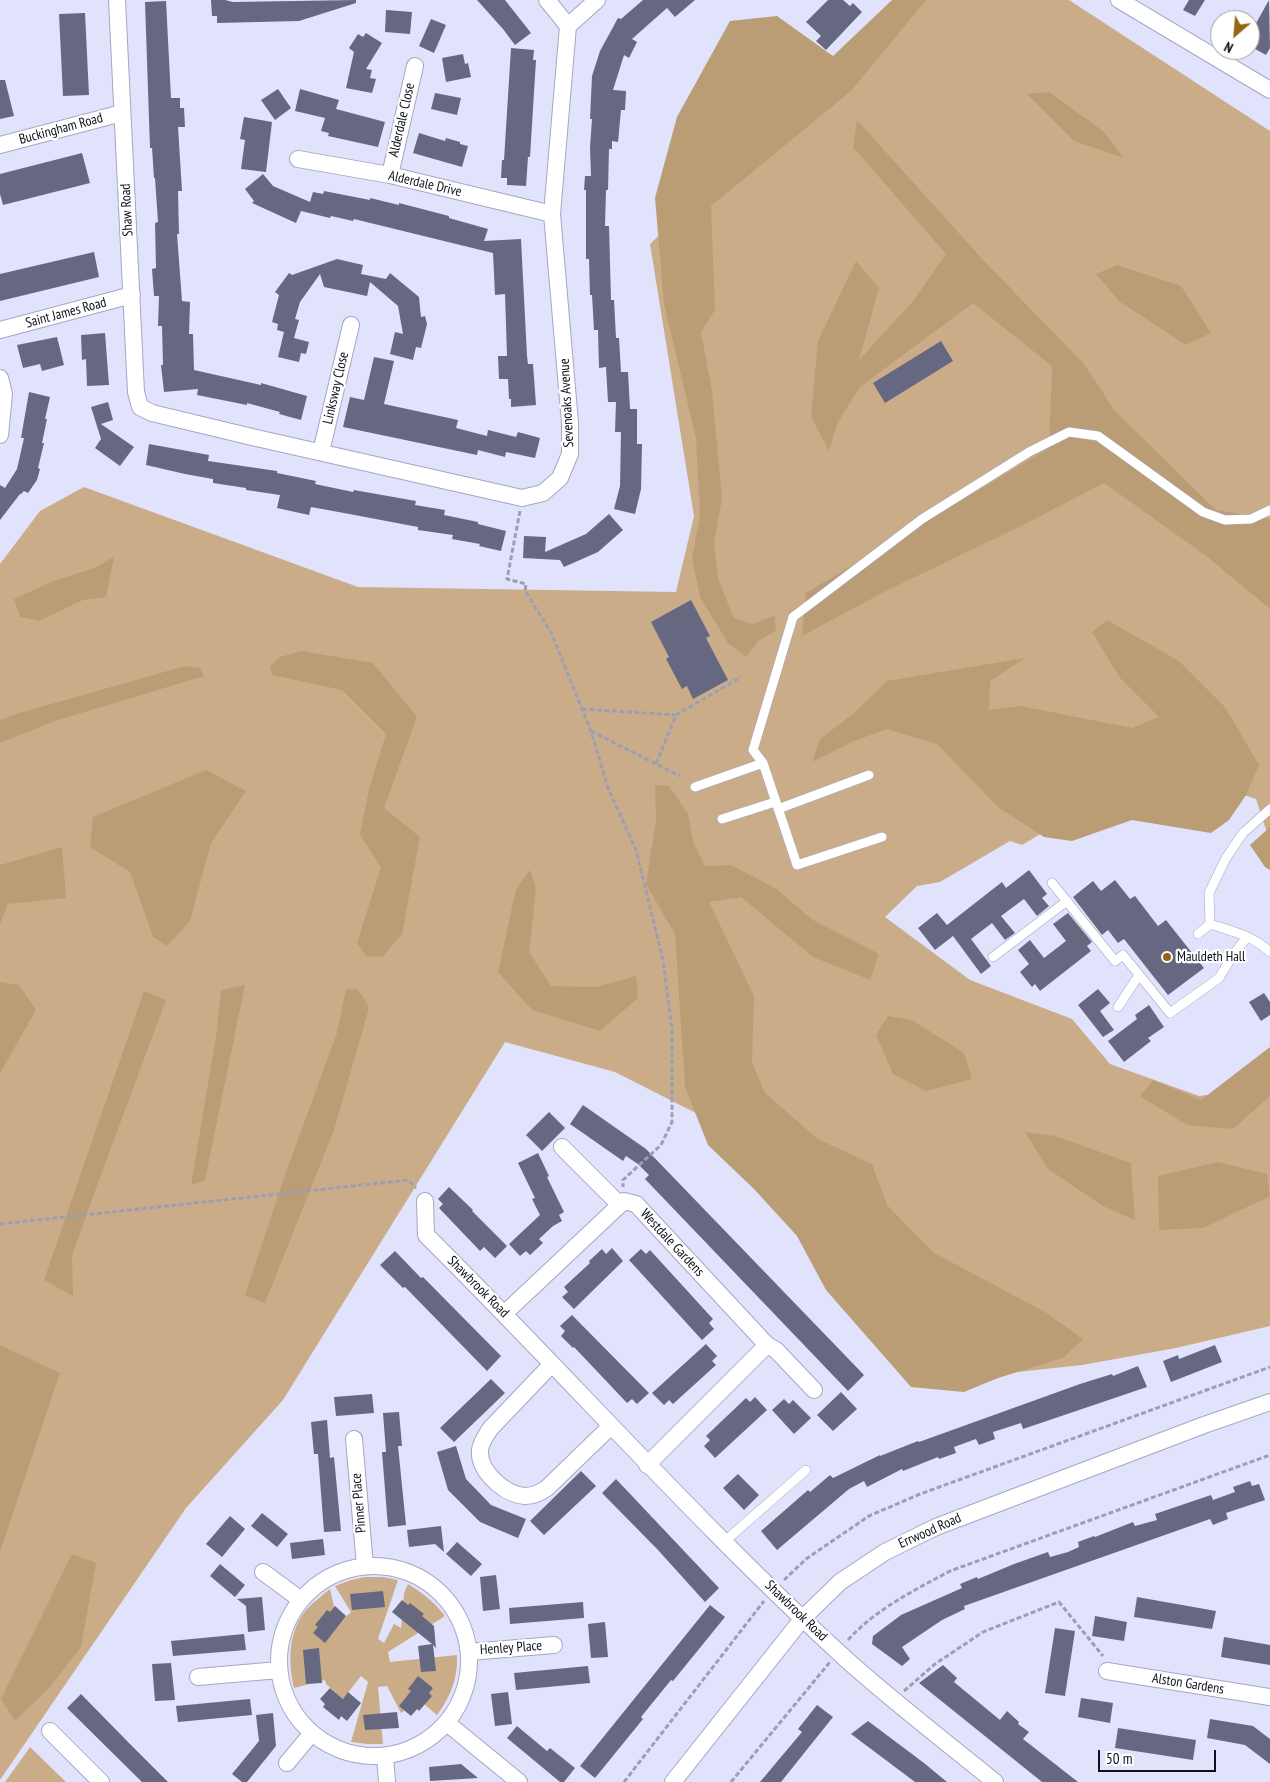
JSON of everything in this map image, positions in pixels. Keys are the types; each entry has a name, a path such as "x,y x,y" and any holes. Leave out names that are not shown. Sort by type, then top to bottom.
{"street":[{"name":"Shaw Road","path":"117,0 136,392 140,407 152,413 321,452"},
{"path":"547,0 568,26 597,0"},
{"path":"1119,0 1270,90"},
{"name":"Sevenoaks Avenue","path":"522,498 543,493 560,478 570,454 570,423 552,214 568,26"},
{"name":"Alderdale Close","path":"390,175 415,66"},
{"name":"Buckingham Road","path":"0,145 122,113"},
{"name":"Alderdale Drive","path":"298,159 390,175 552,214"},
{"name":"Saint James Road","path":"0,330 132,295"},
{"name":"Linksway Close","path":"321,452 351,325"},
{"path":"0,378 4,394 0,435"},
{"path":"321,452 522,498"},
{"name":"Westdale Gardens","path":"562,1147 622,1203 636,1204 767,1345 776,1350 814,1390"},
{"name":"Shawbrook Road","path":"425,1201 426,1235 504,1313 647,1465 838,1651 894,1700 995,1782"},
{"path":"504,1313 622,1203"},
{"path":"647,1465 767,1345"},
{"path":"552,1364 490,1429 482,1441 480,1452 490,1477 501,1487 512,1492 524,1496 536,1495 547,1488 611,1426"},
{"name":"Errwood Road","path":"673,1782 803,1618 840,1582 885,1552 936,1527 1204,1424 1270,1402"},
{"name":"Pinner Place","path":"354,1439 365,1566"},
{"path":"365,1566 384,1566 402,1570 419,1577 435,1588 448,1601 458,1616 466,1633 469,1652 469,1667 465,1690 456,1711 447,1723 434,1736 419,1746 385,1756 354,1754 325,1743 312,1734 290,1705 279,1670 279,1651 283,1633 290,1616 301,1600 314,1587 330,1577 347,1570 365,1566"},
{"path":"263,1572 301,1600"},
{"name":"Henley Place","path":"469,1652 554,1645"},
{"path":"198,1677 279,1670"},
{"name":"Alston Gardens","path":"1107,1671 1270,1697"},
{"path":"447,1723 519,1782"},
{"path":"50,1731 101,1782"},
{"path":"287,1763 312,1734"},
{"path":"385,1756 387,1782"}],"lane":[{"path":"882,837 797,865 763,763 752,750 793,618 922,519 1029,452 1069,432 1098,436 1203,512 1225,520 1251,518 1270,510"},
{"path":"695,787 763,763"},
{"path":"722,819 777,805 868,775"},
{"path":"1210,924 1209,893 1226,858 1242,833 1270,810"},
{"path":"1052,883 1115,961 1123,955 1170,1013 1219,978 1233,954 1247,937"},
{"path":"993,957 1066,901"},
{"path":"1198,934 1210,924"},
{"path":"1210,924 1247,937 1270,952"},
{"path":"1118,1008 1139,975"},
{"path":"725,1541 806,1470"}],"path":[{"path":"522,498 507,579 526,584 524,592 551,632 591,730 608,788 636,850 663,960 672,1029 672,1122 662,1145 623,1180 622,1203"},
{"path":"582,709 676,715 742,677"},
{"path":"656,764 676,715"},
{"path":"591,730 680,776"},
{"path":"0,1224 408,1180 425,1201"},
{"path":"731,1782 838,1651 863,1624 894,1602 950,1571 1270,1455"},
{"path":"894,1700 935,1664 983,1632 1059,1602 1104,1656 1107,1671"}],"shaded area":[{"path":"892,0 926,0 851,91 711,206 715,310 701,332 712,391 722,498 714,543 718,579 734,618 753,624 775,615 776,631 758,641 746,657 728,643 700,597 692,558 700,515 696,438 664,304 655,198 677,117 730,21 777,16 833,56"},
{"path":"904,0 1069,0 1270,131 1270,842 1256,799 1228,790 1066,819 1022,845 1010,841 940,882 917,886 885,917 970,980 1072,1019 1110,1064 1199,1096 1224,1093 1270,1072 1270,1326 1176,1348 1082,1365 981,1376 755,1143 615,1072 505,1042 283,1400 186,1508 0,1780 0,564 40,511 84,487 358,587 676,592 694,516 650,244"},
{"path":"1049,92 1103,131 1124,158 1074,141 1027,94"},
{"path":"857,120 984,261 1084,364 1115,411 1216,510 1270,519 1270,609 1205,555 1104,483 1027,523 884,592 802,636 806,593 1049,448 1052,366 973,303 860,387 837,424 829,451 811,417 818,341 856,261 879,288 859,360 913,301 946,254 853,147"},
{"path":"1117,265 1181,286 1211,333 1186,345 1120,302 1096,274"},
{"path":"114,557 106,597 83,600 39,621 20,617 14,599 54,581 94,568"},
{"path":"1107,620 1179,661 1225,707 1259,765 1246,795 1229,820 1211,833 1132,820 1072,841 1044,837 999,808 937,744 887,729 854,741 812,762 820,739 854,713 887,681 1025,658 990,681 989,710 1021,706 1132,728 1159,717 1120,678 1092,632"},
{"path":"301,651 373,663 417,717 384,808 420,837 402,934 382,957 366,956 357,943 381,867 360,835 369,789 386,734 342,690 272,675 270,666 280,657"},
{"path":"185,666 200,668 204,676 55,721 0,743 0,720"},
{"path":"206,770 246,791 211,843 190,921 167,946 153,937 130,872 90,847 93,817"},
{"path":"655,785 669,786 688,814 693,842 705,866 731,865 775,888 813,920 879,954 870,980 813,957 741,897 709,902 754,996 752,1062 765,1093 818,1139 872,1164 887,1205 934,1253 1045,1312 1083,1339 1063,1358 998,1378 964,1392 911,1387 826,1290 797,1236 754,1189 708,1145 685,1087 675,934 646,884 656,821"},
{"path":"1270,827 1270,870 1265,867 1250,845"},
{"path":"62,847 66,898 8,904 0,924 0,865"},
{"path":"530,870 536,888 529,952 551,986 596,987 636,976 638,998 600,1031 532,1010 498,972 516,889"},
{"path":"0,982 19,985 36,1010 0,1073"},
{"path":"245,985 205,1180 191,1185 217,1030 221,990"},
{"path":"356,989 363,996 369,1008 334,1130 265,1303 245,1295 286,1172 337,1033 346,990"},
{"path":"144,991 166,1000 72,1256 73,1296 44,1280"},
{"path":"888,1016 912,1020 964,1053 972,1079 926,1091 893,1074 876,1035"},
{"path":"1270,1047 1270,1096 1233,1129 1187,1125 1140,1096 1153,1080 1201,1100"},
{"path":"1025,1132 1055,1136 1131,1163 1135,1220 1103,1206 1048,1169"},
{"path":"1218,1162 1267,1174 1270,1196 1203,1228 1159,1230 1158,1176"},
{"path":"0,1345 60,1373 0,1552"},
{"path":"72,1554 96,1563 81,1647 49,1688 15,1721 1,1699"},
{"path":"365,1577 382,1577 398,1580 378,1639 384,1643 394,1624 401,1628 404,1593 408,1584 428,1598 445,1616 388,1652 390,1662 457,1655 453,1686 437,1715 418,1699 401,1713 387,1686 378,1687 383,1744 351,1742 368,1682 361,1676 343,1699 326,1684 325,1680 294,1688 291,1668 290,1657 293,1637 300,1619 306,1610 330,1589 338,1624 351,1612 335,1586"},
{"path":"30,1747 66,1782 5,1782"}],"building":[{"path":"211,0 233,2 356,0 356,3 299,21 217,23 217,16 212,16"},
{"path":"477,0 505,0 531,33 515,45"},
{"path":"643,0 695,0 675,17 667,8 632,39 637,42 629,58 624,55 613,90 626,91 625,110 621,110 618,142 612,141 612,149 609,149 605,226 609,226 611,300 614,300 616,338 619,338 621,372 628,372 630,409 637,409 637,444 642,444 641,489 635,514 614,509 620,486 621,432 615,432 616,402 608,402 606,367 599,368 598,330 594,330 592,295 590,295 589,259 586,259 586,190 584,190 585,176 591,176 590,147 592,119 590,119 592,76 600,51 618,18 621,19"},
{"path":"828,0 843,0 850,6 853,3 862,12 826,50 816,41 821,36 806,22"},
{"path":"1189,0 1205,0 1195,16 1183,10"},
{"path":"1269,0 1270,48 1266,55 1260,52 1260,16"},
{"path":"166,1 171,98 180,98 180,108 184,108 185,127 178,127 182,191 178,191 179,234 177,234 182,301 190,302 189,334 193,334 194,370 261,385 261,383 307,396 301,420 247,403 247,405 197,395 198,389 164,392 161,365 163,365 162,326 158,326 159,296 154,296 152,269 156,268 155,223 158,222 152,148 150,148 145,2"},
{"path":"386,10 412,12 410,34 385,32"},
{"path":"85,13 89,95 63,96 59,14"},
{"path":"431,19 446,25 434,53 419,46"},
{"path":"366,33 382,43 366,69 372,70 370,78 376,79 372,93 346,88 354,52 349,48 358,34 363,37"},
{"path":"511,48 534,50 533,60 536,60 530,157 528,157 526,186 507,185 507,178 501,178 502,160 504,160"},
{"path":"463,54 465,64 468,63 471,77 446,82 442,58"},
{"path":"0,80 5,80 14,116 0,119"},
{"path":"278,89 291,108 275,120 261,100"},
{"path":"300,89 339,100 336,109 385,122 378,147 328,136 329,133 321,131 325,118 295,111"},
{"path":"435,93 461,98 457,115 431,109"},
{"path":"244,117 272,122 266,172 241,169 245,140 240,139"},
{"path":"419,133 445,141 446,138 468,146 462,167 413,153"},
{"path":"82,153 90,183 3,205 0,194 0,174"},
{"path":"263,174 273,186 310,202 313,192 323,194 324,191 370,200 370,198 399,205 399,203 449,216 449,218 488,229 484,241 521,239 527,356 528,364 533,364 536,405 511,407 508,379 499,379 498,356 507,356 505,294 495,295 493,253 354,219 353,221 331,216 330,218 301,211 296,223 252,203 254,201 245,189"},
{"path":"94,252 99,277 0,301 0,274"},
{"path":"337,259 363,265 361,274 386,279 390,273 419,297 421,317 425,316 427,324 421,348 416,347 413,360 390,354 395,332 403,334 398,306 370,282 367,296 324,287 320,274 300,302 295,319 299,320 294,338 309,342 306,354 301,353 299,362 278,357 284,332 277,330 278,324 272,322 279,295 275,292 289,273 292,275"},
{"path":"105,333 109,385 87,386 86,359 82,360 81,335"},
{"path":"57,337 64,365 42,371 40,364 23,368 17,345"},
{"path":"941,341 953,361 885,403 873,383"},
{"path":"374,357 394,361 384,404 458,420 456,428 487,436 488,430 516,437 518,432 540,438 535,458 506,452 505,457 478,450 477,455 343,427 350,397 364,400"},
{"path":"29,392 50,397 45,419 47,419 42,443 44,443 38,468 40,469 37,480 28,493 24,491 20,494 0,520 0,485 5,488 17,469 24,438 21,438"},
{"path":"108,402 113,420 101,424 134,447 120,466 95,448 101,439 91,407"},
{"path":"149,444 209,455 208,461 277,471 277,473 316,481 315,484 353,492 354,490 416,501 415,505 445,510 444,515 478,522 478,524 506,531 501,551 479,546 480,544 452,539 453,535 418,530 418,527 311,507 309,515 277,508 280,495 213,483 213,479 146,465"},
{"path":"609,514 623,530 598,552 564,567 560,560 523,558 524,536 546,537 545,552 586,534"},
{"path":"691,600 710,636 706,638 728,680 693,699 687,686 682,689 666,659 669,657 651,622"},
{"path":"1029,870 1047,894 1042,898 1049,906 1037,916 1024,899 1001,916 1015,933 1005,940 992,923 971,939 991,966 981,974 953,936 935,950 918,928 937,913 947,925 1002,882 1006,888"},
{"path":"1115,880 1130,899 1135,896 1158,926 1166,920 1204,968 1168,995 1124,939 1118,943 1108,930 1102,935 1073,897 1093,881 1101,891"},
{"path":"1068,913 1092,942 1087,946 1091,951 1040,991 1035,984 1032,987 1020,972 1029,964 1018,950 1030,940 1044,958 1066,941 1053,924"},
{"path":"1098,989 1110,1003 1100,1011 1114,1030 1103,1037 1078,1005"},
{"path":"1264,993 1270,1002 1270,1015 1261,1021 1249,1002"},
{"path":"1149,1005 1164,1027 1148,1038 1151,1041 1124,1062 1108,1041 1137,1019 1135,1015"},
{"path":"583,1105 646,1149 864,1375 848,1391 645,1179 649,1175 638,1164 626,1156 623,1161 570,1124"},
{"path":"549,1112 565,1128 542,1151 526,1135"},
{"path":"538,1153 564,1212 559,1215 562,1221 553,1226 539,1239 543,1243 530,1255 526,1251 520,1256 509,1244 540,1215 532,1199 535,1198 518,1163"},
{"path":"449,1187 507,1246 495,1258 484,1247 480,1251 439,1208 443,1204 438,1199"},
{"path":"612,1248 623,1261 574,1309 562,1297 568,1292 564,1287 602,1249 606,1254"},
{"path":"641,1249 646,1254 650,1250 713,1319 709,1323 714,1329 702,1340 629,1260"},
{"path":"395,1251 501,1356 487,1371 405,1287 403,1288 380,1265"},
{"path":"572,1315 649,1393 637,1404 632,1399 627,1403 574,1347 561,1336 565,1331 560,1326"},
{"path":"706,1344 717,1356 712,1361 716,1365 673,1404 669,1400 664,1405 652,1393"},
{"path":"1215,1345 1222,1362 1171,1382 1163,1361 1178,1355 1179,1359"},
{"path":"1138,1366 1147,1387 1023,1429 1021,1423 993,1432 995,1439 979,1445 976,1439 954,1447 956,1453 939,1459 938,1457 903,1471 902,1469 867,1487 864,1481 849,1489 777,1550 761,1531 808,1490 810,1492 830,1475 833,1478 880,1455 918,1441 1080,1384 1112,1374 1113,1376"},
{"path":"491,1379 505,1393 454,1442 440,1428"},
{"path":"841,1392 857,1409 833,1431 817,1415"},
{"path":"372,1394 374,1413 336,1416 334,1397"},
{"path":"755,1397 767,1410 715,1458 704,1446 710,1440 706,1436 746,1398 750,1402"},
{"path":"784,1399 789,1404 793,1400 811,1418 794,1434 772,1410"},
{"path":"399,1412 402,1446 398,1446 406,1525 388,1527 382,1452 386,1452 383,1413"},
{"path":"327,1420 330,1458 334,1457 341,1531 324,1532 318,1454 314,1454 311,1422"},
{"path":"456,1446 466,1479 491,1505 526,1519 518,1538 480,1522 448,1490 437,1452"},
{"path":"581,1471 596,1486 544,1535 530,1521"},
{"path":"738,1474 759,1495 744,1510 723,1488"},
{"path":"616,1479 719,1588 705,1602 658,1550 602,1493"},
{"path":"1250,1481 1252,1486 1259,1484 1265,1500 1226,1513 1228,1519 1213,1525 1210,1519 964,1606 965,1609 942,1620 902,1647 910,1659 902,1666 872,1644 873,1636 901,1615 962,1588 960,1584 1048,1552 1050,1557 1068,1552 1079,1547 1078,1542 1133,1522 1135,1526 1157,1520 1155,1514 1211,1495 1213,1500 1235,1492 1233,1487"},
{"path":"262,1513 288,1534 277,1547 251,1526"},
{"path":"230,1516 245,1529 222,1557 206,1544"},
{"path":"441,1526 444,1552 435,1544 409,1547 407,1530"},
{"path":"323,1539 325,1555 292,1559 290,1543"},
{"path":"457,1542 482,1564 471,1576 446,1554"},
{"path":"220,1564 245,1585 235,1597 210,1576"},
{"path":"496,1575 500,1609 483,1611 480,1577"},
{"path":"383,1591 385,1607 352,1610 350,1594"},
{"path":"262,1597 265,1630 248,1632 246,1606 237,1599"},
{"path":"1137,1597 1216,1611 1212,1629 1134,1617"},
{"path":"402,1600 408,1605 410,1603 424,1614 422,1616 434,1626 436,1648 433,1645 436,1671 421,1672 418,1646 432,1644 392,1612"},
{"path":"583,1602 584,1618 510,1624 509,1608"},
{"path":"710,1605 725,1617 641,1717 643,1719 595,1778 580,1766"},
{"path":"335,1606 346,1616 325,1643 313,1633 318,1627 315,1625 327,1610 330,1612"},
{"path":"1095,1616 1127,1622 1124,1641 1092,1636"},
{"path":"605,1622 608,1657 591,1658 588,1624"},
{"path":"1055,1628 1075,1631 1065,1696 1045,1693"},
{"path":"244,1634 246,1650 173,1656 171,1641"},
{"path":"1224,1637 1270,1645 1270,1665 1221,1657"},
{"path":"319,1648 322,1683 306,1684 303,1650"},
{"path":"171,1663 175,1700 155,1701 152,1664"},
{"path":"943,1665 957,1678 954,1682 1000,1720 1007,1711 1019,1722 1018,1724 1029,1732 1023,1739 1078,1782 1042,1782 919,1683"},
{"path":"588,1666 590,1683 516,1690 514,1673"},
{"path":"418,1676 433,1688 429,1693 432,1696 419,1711 417,1709 411,1716 399,1706 411,1691 408,1689"},
{"path":"330,1688 343,1699 348,1692 361,1703 347,1721 341,1716 339,1720 323,1707 325,1704 320,1699"},
{"path":"508,1692 512,1724 495,1726 491,1694"},
{"path":"81,1694 168,1782 142,1782 67,1708"},
{"path":"1081,1698 1113,1703 1110,1723 1078,1717"},
{"path":"250,1699 252,1715 178,1722 176,1706"},
{"path":"817,1705 833,1717 781,1782 760,1782 802,1732 798,1729"},
{"path":"397,1712 399,1728 365,1730 363,1715"},
{"path":"273,1713 276,1746 247,1782 242,1782 232,1774 259,1741 256,1715"},
{"path":"1210,1719 1253,1726 1270,1739 1270,1764 1245,1745 1207,1738"},
{"path":"868,1721 947,1782 915,1782 851,1734"},
{"path":"517,1726 547,1751 550,1748 575,1768 564,1782 560,1782 507,1738"},
{"path":"1118,1728 1196,1740 1193,1760 1115,1748"},
{"path":"461,1764 478,1778 430,1781 429,1767"}],"place":[{"name":"Mauldeth Hall","path":"1167,957"}]}
